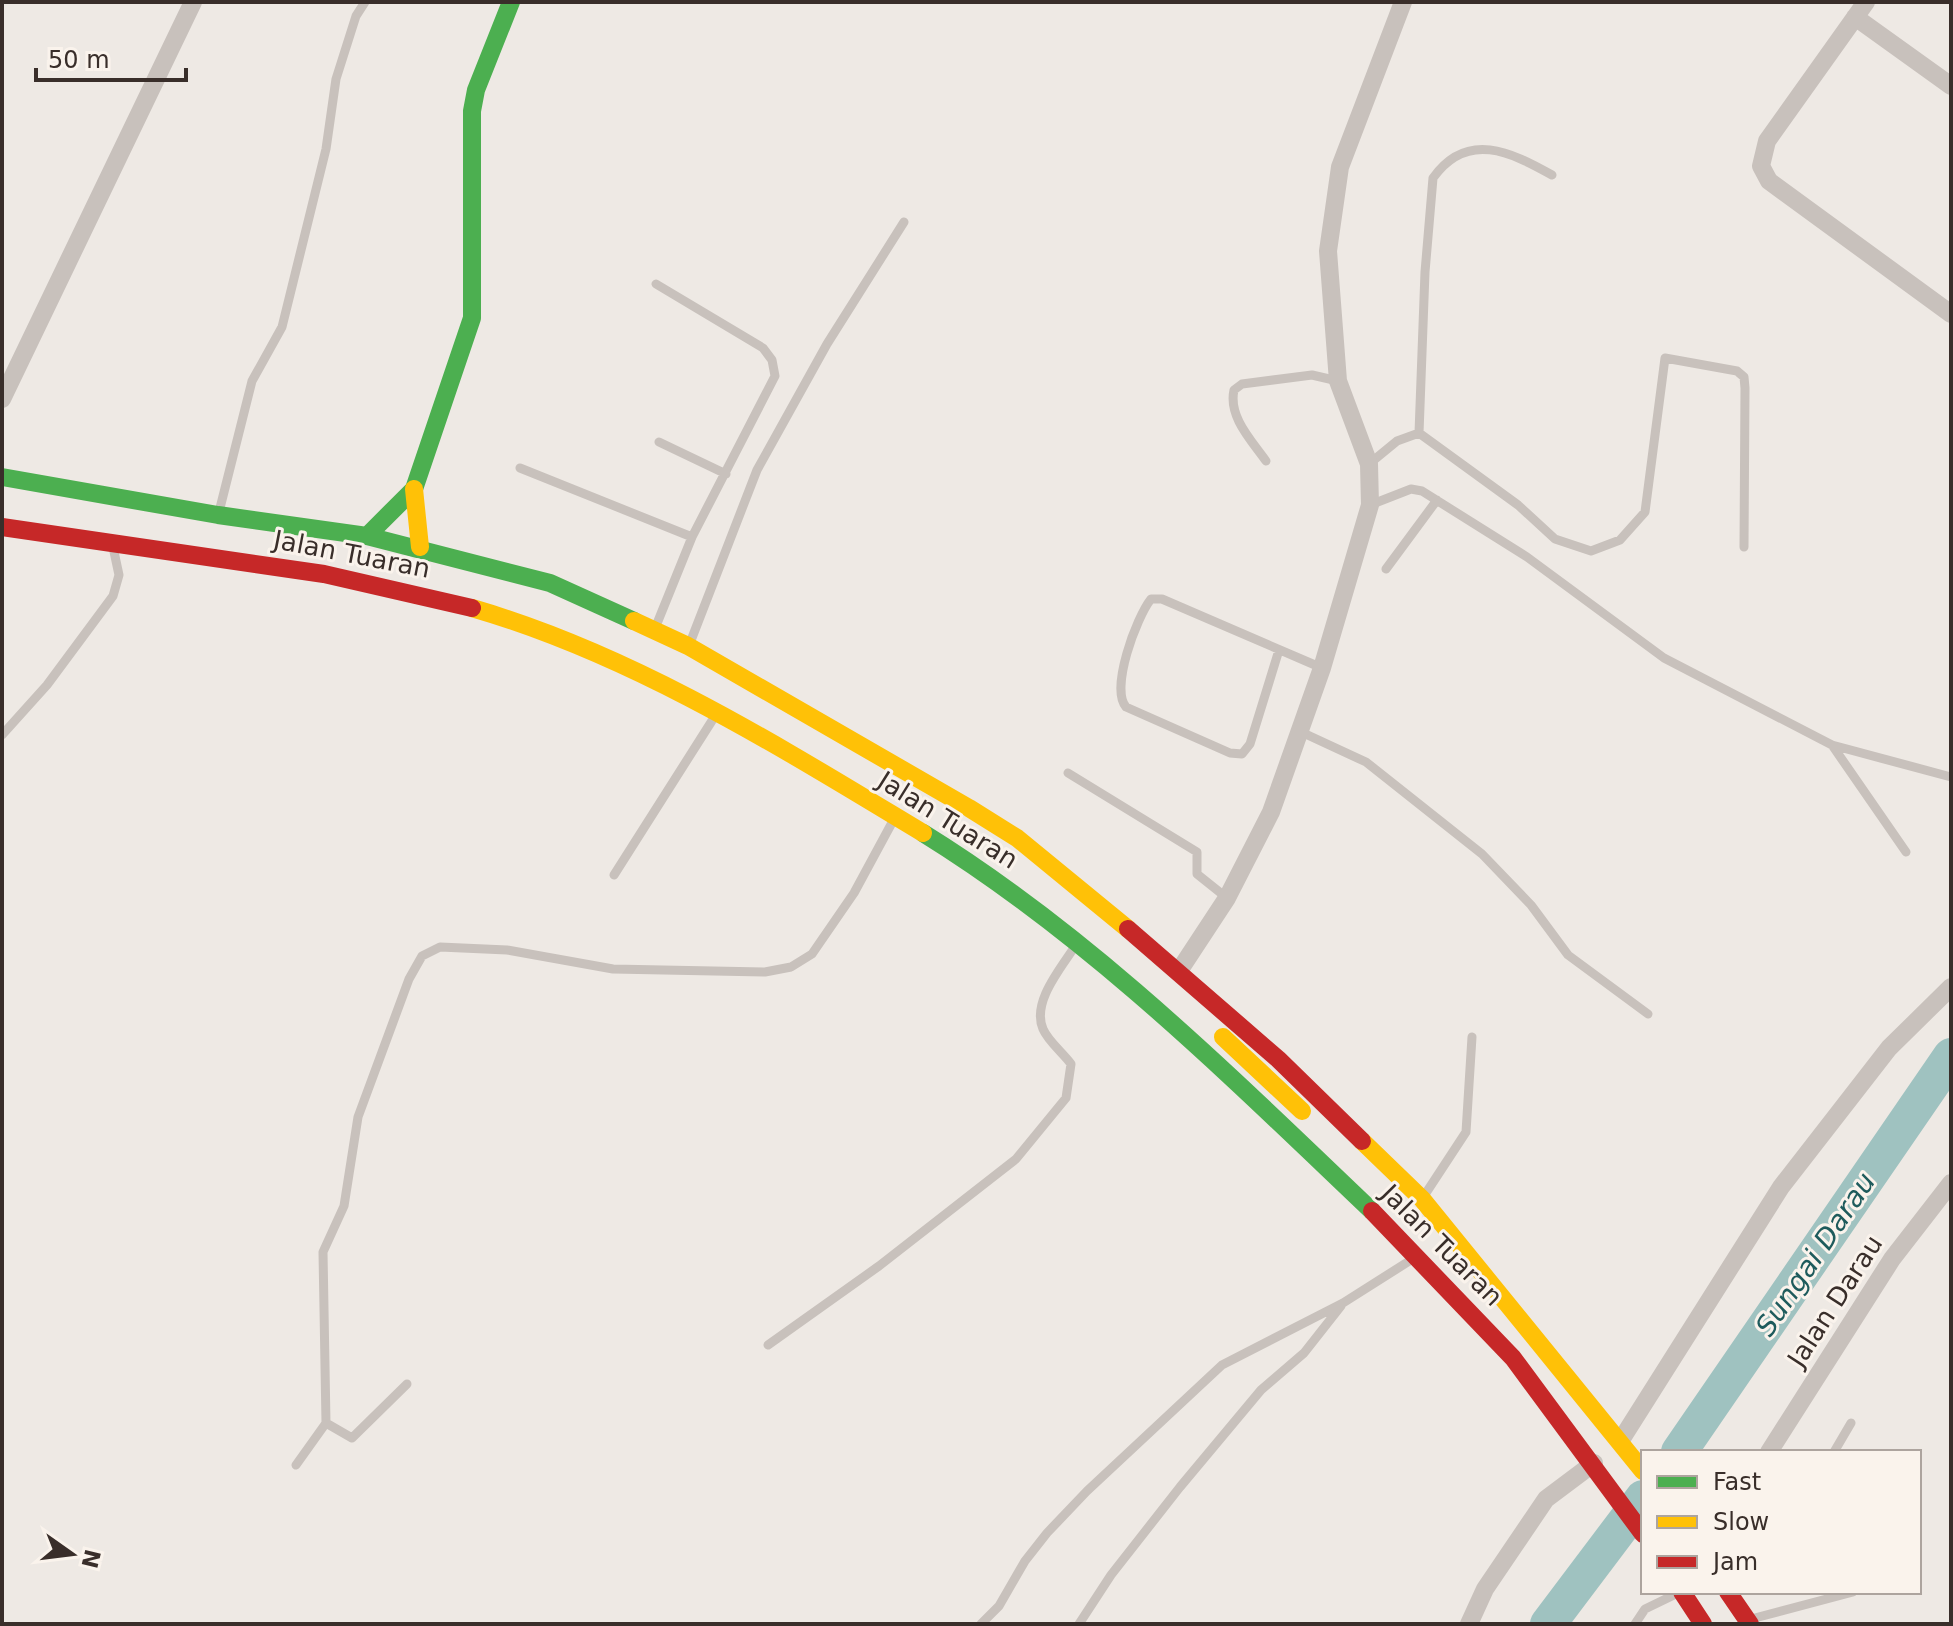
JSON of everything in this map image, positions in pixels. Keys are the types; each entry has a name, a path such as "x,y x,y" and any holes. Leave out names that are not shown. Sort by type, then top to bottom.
{"main road":[{"path":"420,547 414,489 472,318 472,111 476,90 511,2"},
{"name":"Jalan Tuaran","path":"2,477 218,515 367,536 420,547 550,583 688,646 969,808 1017,838 1179,971 1278,1059 1422,1199 1621,1440 1640,1468"},
{"path":"367,536 414,489"},
{"name":"Jalan Tuaran","path":"2,527 329,573 448,600 569,640 716,713 895,816 1004,885 1142,993 1368,1208 1499,1341 1594,1463 1641,1531"},
{"path":"1101,905 1123,946 1319,1127"},
{"path":"1368,1208 1379,1201 1381,1191"},
{"path":"1682,1594 1703,1624"},
{"path":"1729,1594 1749,1622"}],"street":[{"path":"2,399 193,2"},
{"path":"1179,971 1227,898 1271,812 1322,668 1370,505 1369,464 1338,381 1328,251 1340,167 1403,2"},
{"path":"1951,86 1861,10 1767,141 1761,166 1769,181 1951,314"},
{"path":"1621,1440 1781,1187 1889,1048 1951,987"},
{"name":"Jalan Darau","path":"1770,1450 1892,1259 1951,1183"},
{"path":"1469,1624 1485,1589 1546,1499 1594,1463"}],"lane":[{"path":"218,515 252,381 282,327 326,149 336,79 356,16 365,2"},
{"path":"1419,433 1425,272 1433,178 1442,166 1472,148 1512,153 1552,175"},
{"path":"688,646 757,470 827,344 904,222"},
{"path":"655,629 692,537 775,376 772,360 763,348 726,323 656,284"},
{"path":"1419,433 1518,505 1555,539 1591,551 1620,540 1645,512 1665,358 1737,371 1744,377 1745,388 1744,547"},
{"path":"1266,461 1237,419 1234,390 1242,384 1312,375 1338,381"},
{"path":"1369,464 1397,441 1419,433"},
{"path":"659,442 726,474"},
{"path":"520,468 692,537"},
{"path":"1370,505 1411,489 1437,500 1527,557 1664,658 1832,745 1951,777"},
{"path":"1386,569 1437,500"},
{"path":"2,735 47,685 113,596 119,575 113,543"},
{"path":"1279,650 1250,744 1242,754 1217,747 1126,707 1120,700 1119,681 1151,599 1162,599 1322,668"},
{"path":"614,875 665,788 716,713"},
{"path":"1299,731 1366,762 1482,854 1531,905 1568,955 1648,1014"},
{"path":"1832,745 1906,852"},
{"path":"1068,773 1197,852 1197,874 1227,898"},
{"path":"296,1465 326,1423 323,1252 344,1206 358,1117 409,979 422,956 440,947 507,950 613,969 765,972 791,967 812,954 854,893 895,816"},
{"path":"768,1345 879,1266 1016,1159 1066,1098 1071,1064 1043,1030 1042,1002 1078,940"},
{"path":"1422,1199 1466,1132 1472,1037"},
{"path":"981,1624 999,1606 1025,1561 1067,1512 1222,1365 1343,1303 1417,1256"},
{"path":"1079,1624 1111,1575 1180,1487 1261,1390 1304,1353 1343,1303"},
{"path":"326,1423 352,1438 407,1384"},
{"path":"1835,1450 1851,1423"},
{"path":"1635,1624 1645,1609 1677,1594"},
{"path":"1749,1622 1846,1594"}],"waterway":[{"name":"Sungai Darau","path":"1680,1450 1951,1056"},
{"name":"Sungai Darau","path":"1548,1624 1641,1501"}],"traffic: fast":[{"path":"367,536 414,489 472,318 472,111 476,90 511,2"},
{"path":"2,477 218,515 367,536 550,583 634,621"},
{"path":"923,833 1044,917 1157,1010 1372,1211"}],"traffic: slow":[{"path":"414,489 420,547"},
{"path":"472,608 591,651 648,677 760,736 923,833"},
{"path":"634,621 688,646 969,808 1017,838 1128,929"},
{"path":"1223,1037 1302,1111"},
{"path":"1362,1141 1422,1199 1641,1469"}],"traffic: jam":[{"path":"2,527 324,574 472,608"},
{"path":"1128,929 1278,1059 1362,1141"},
{"path":"1372,1211 1513,1358 1641,1531"},
{"path":"1683,1594 1703,1624"},
{"path":"1729,1594 1750,1624"}]}
